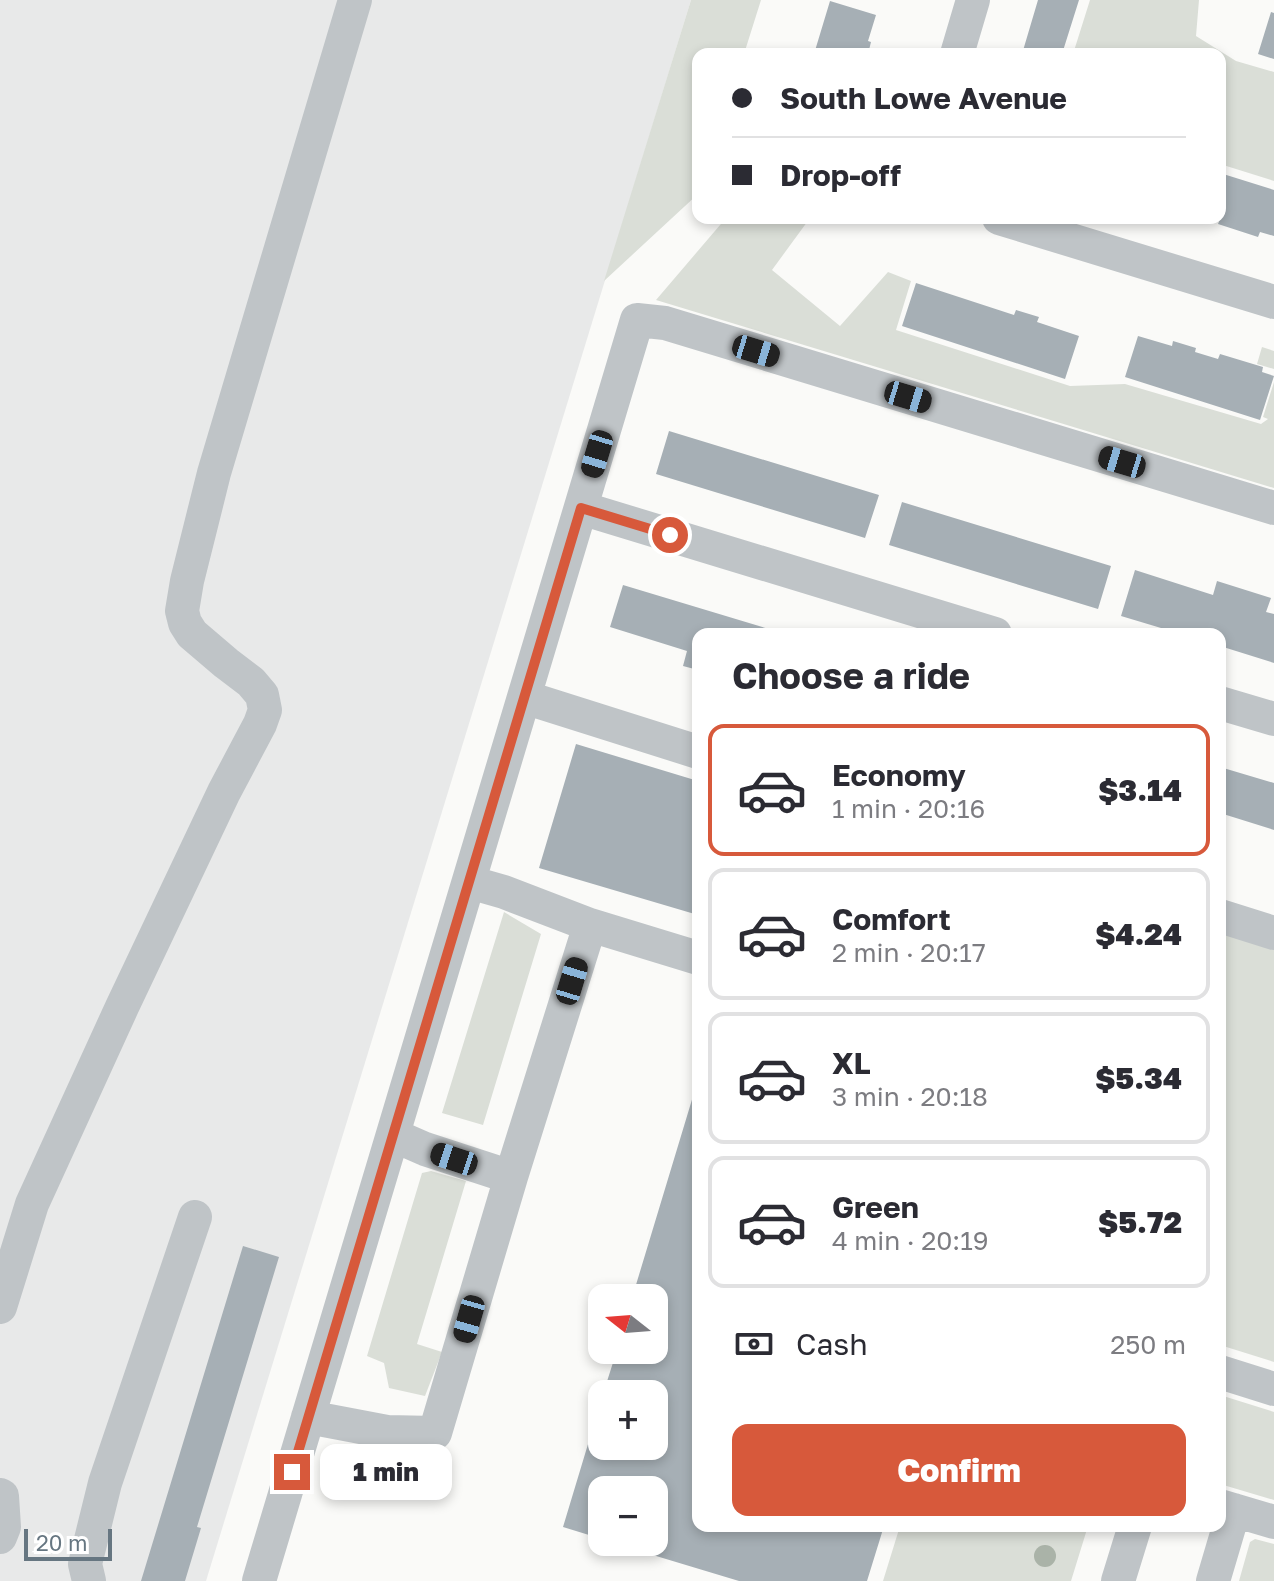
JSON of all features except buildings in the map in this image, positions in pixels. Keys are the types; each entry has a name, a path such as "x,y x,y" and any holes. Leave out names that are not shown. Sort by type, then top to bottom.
{"street":[{"path":"0,1307 32,1204 122,1007 265,710 262,695 251,682 192,634 182,611 214,473 355,0"},
{"path":"959,48 973,0"},
{"path":"1019,224 1274,302"},
{"path":"259,1581 637,320 665,323 1274,508"},
{"path":"581,508 975,628"},
{"path":"524,697 692,750"},
{"path":"1226,705 1274,719"},
{"path":"469,882 590,925 692,956"},
{"path":"1226,918 1274,933"},
{"path":"308,1417 387,1432 435,1433 590,925"},
{"path":"393,1135 425,1149 511,1177"},
{"path":"89,1581 85,1564 105,1483 195,1217"},
{"path":"1226,1374 1274,1389"},
{"path":"0,1495 4,1527 0,1537"},
{"path":"1227,1508 1274,1522"},
{"path":"1118,1581 1133,1532"},
{"path":"1213,1581 1222,1532"}],"shaded area":[{"path":"0,0 691,0 206,1581 0,1581"},
{"path":"691,0 761,0 746,48 692,48 692,200 604,281"},
{"path":"1090,0 1199,0 1196,36 1215,48 1075,48"},
{"path":"1226,55 1236,61 1274,72 1274,181 1226,166"},
{"path":"721,224 806,224 772,270 840,326 888,272 911,281 896,330 1070,386 1125,384 1261,424 1268,419 1263,417 1274,382 1274,488 656,300"},
{"path":"1262,347 1274,351 1274,369 1257,364"},
{"path":"504,912 541,934 483,1125 442,1113"},
{"path":"1226,934 1274,948 1274,1362 1226,1347"},
{"path":"431,1171 466,1181 417,1344 442,1352 425,1396 389,1388 384,1363 367,1356 422,1173"},
{"path":"1226,1397 1274,1412 1274,1500 1226,1486"},
{"path":"898,1532 1086,1532 1071,1581 883,1581"},
{"path":"1255,1539 1274,1544 1274,1581 1239,1581 1250,1542"}],"route":[{"path":"292,1472 581,508 670,535"}]}
